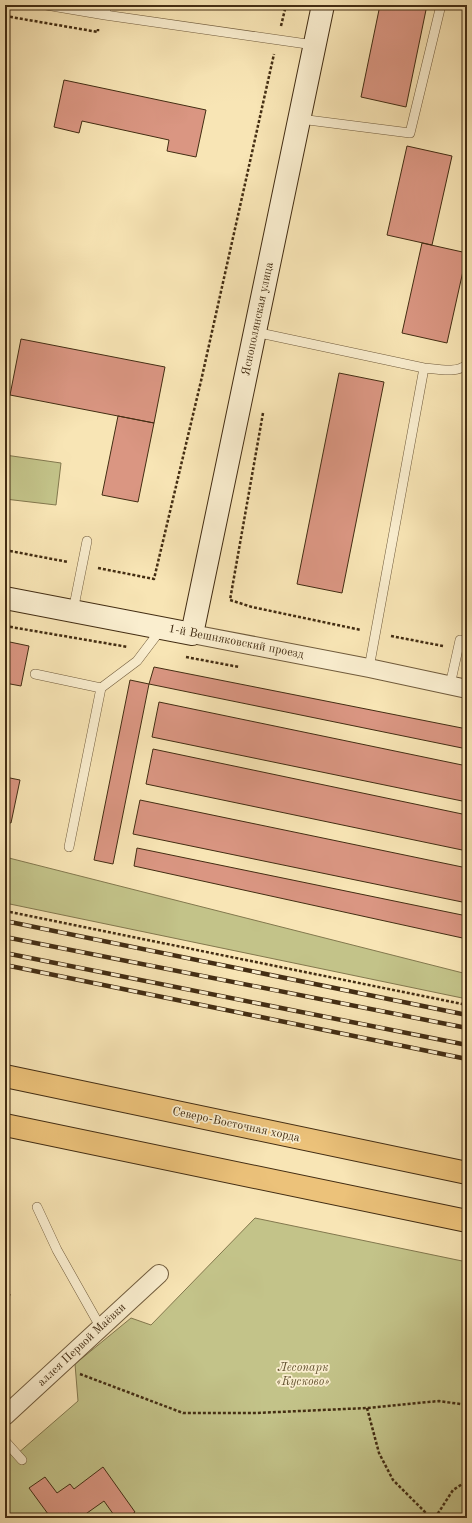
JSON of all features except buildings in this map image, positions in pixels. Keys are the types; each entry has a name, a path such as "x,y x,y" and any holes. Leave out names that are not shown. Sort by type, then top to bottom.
{"main road":[{"name":"Северо-Восточная хорда","path":"5,1076 467,1173"},
{"path":"6,1126 467,1221"}],"street":[{"name":"Яснополянская улица","path":"192,634 323,5"},
{"name":"1-й Вешняковский проезд","path":"5,598 369,668 459,687"},
{"name":"аллея Первой Маёвки","path":"5,1416 159,1274"}],"lane":[{"path":"46,5 314,45"},
{"path":"105,15 107,5"},
{"path":"300,119 410,133 441,5"},
{"path":"255,332 424,368 455,370 464,367 467,364"},
{"path":"369,668 424,368"},
{"path":"73,611 87,541"},
{"path":"69,847 101,688 138,661 162,628"},
{"path":"459,687 460,640"},
{"path":"35,674 101,688"},
{"path":"37,1207 57,1250 101,1328"},
{"path":"5,1441 22,1460"}],"path":[{"path":"5,550 154,579 201,381 286,5"},
{"path":"263,411 230,600 252,607 375,634 431,644"},
{"path":"5,626 146,650"},
{"path":"185,657 239,667"},
{"path":"5,911 467,1005"},
{"path":"59,1366 183,1413 256,1413 367,1408 439,1401 467,1404"},
{"path":"367,1408 379,1453 392,1480 431,1518"},
{"path":"436,1518 453,1490 467,1480"}],"green space":[{"path":"5,455 61,463 56,505 5,499"},
{"path":"5,857 467,974 467,999 5,903"},
{"name":"Лесопарк «Кусково»","path":"255,1218 467,1262 467,1518 5,1518 5,1451 17,1454 78,1401 75,1364 131,1318 151,1325"}],"railway":[{"path":"5,921 467,1015"},
{"path":"5,937 467,1028"},
{"path":"5,953 467,1045"},
{"path":"5,965 467,1059"}]}
